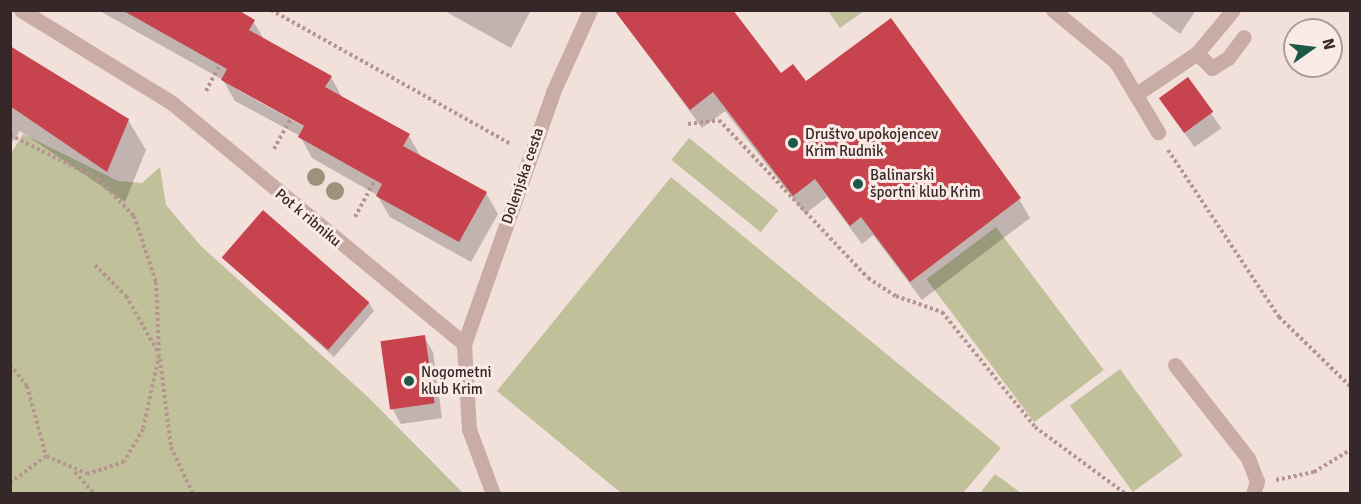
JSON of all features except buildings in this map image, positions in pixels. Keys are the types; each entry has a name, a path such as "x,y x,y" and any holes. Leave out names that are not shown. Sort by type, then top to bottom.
{"street":[{"name":"Pot k ribniku","path":"21,10 172,103 464,344"},
{"name":"Dolenjska cesta","path":"464,344 553,92 590,10"},
{"path":"1053,10 1087,33 1138,93 1158,132"},
{"path":"1138,93 1197,53 1233,10"},
{"path":"1197,53 1212,68 1228,58 1244,37"},
{"path":"464,344 469,429 493,494"},
{"path":"1175,365 1248,458 1255,487"}],"path":[{"path":"271,10 511,144"},
{"path":"206,91 220,65"},
{"path":"274,149 291,118"},
{"path":"688,124 719,120 868,278 896,296 942,312 1035,427 1126,494"},
{"path":"10,135 98,179 134,216 156,282 159,355 171,447 193,494"},
{"path":"1168,150 1279,317 1350,386"},
{"path":"355,218 375,180"},
{"path":"73,470 104,473 124,462 143,429 159,355 126,296 95,265"},
{"path":"10,365 27,386 46,456 73,470 94,494"},
{"path":"1255,487 1314,472 1350,450"},
{"path":"10,483 46,456"}],"green space":[{"path":"828,11 864,11 840,28"},
{"path":"23,134 118,181 142,183 160,167 166,205 201,246 368,397 463,493 11,493 10,155"},
{"path":"689,138 778,210 761,232 671,160"},
{"path":"671,177 1001,448 963,493 621,493 497,391"},
{"path":"996,227 1104,370 1034,422 927,279"},
{"path":"1120,369 1183,456 1133,492 1070,405"},
{"path":"995,474 1021,493 980,493"}],"place":[{"name":"Društvo upokojencev Krim Rudnik","path":"793,143"},
{"name":"Balinarski športni klub Krim","path":"858,184"},
{"name":"Nogometni klub Krim","path":"409,381"}]}
